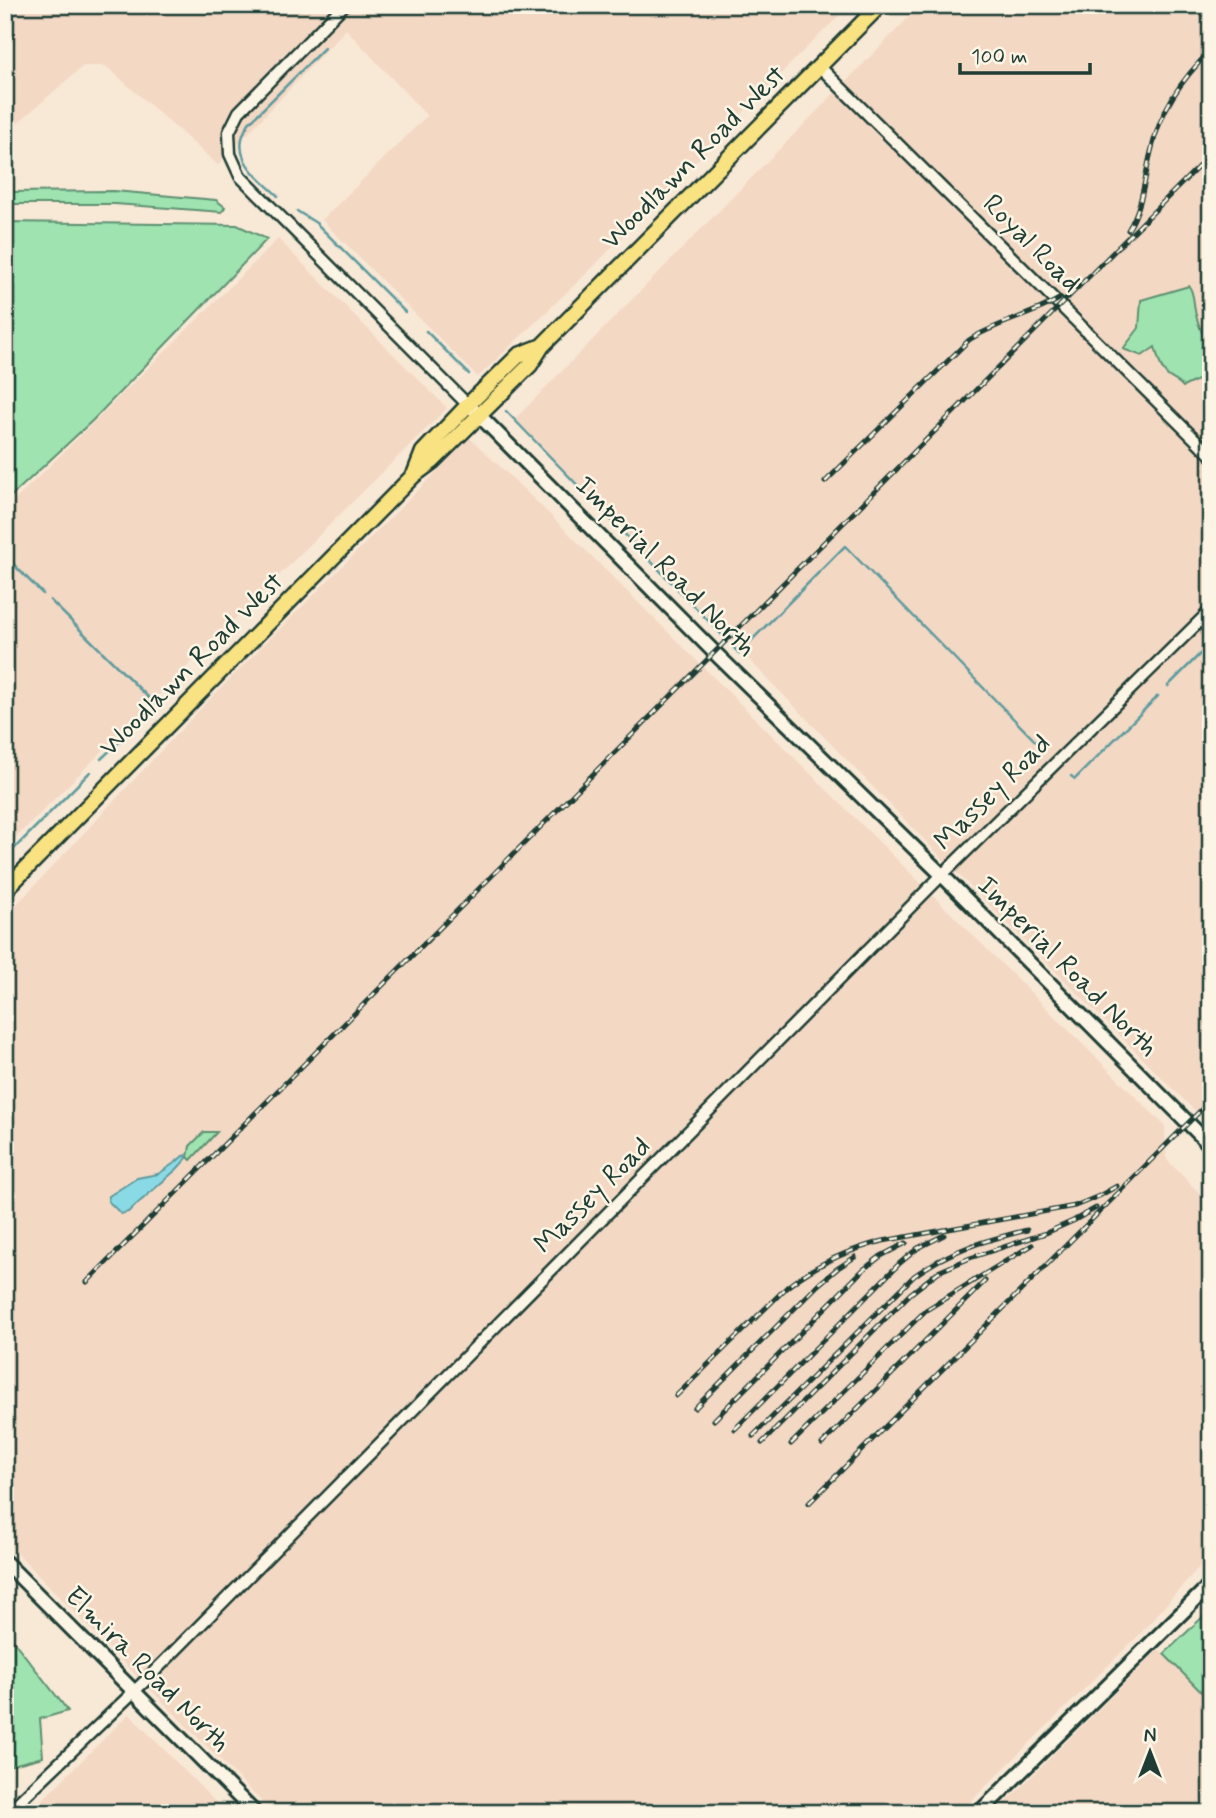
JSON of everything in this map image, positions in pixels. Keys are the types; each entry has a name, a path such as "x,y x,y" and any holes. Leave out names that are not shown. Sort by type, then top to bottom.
{"main road":[{"name":"Woodlawn Road West","path":"5,890 414,475 433,461 530,365 542,346 880,5"},
{"name":"Woodlawn Road West","path":"414,475 423,452 468,405 519,355 542,346"}],"street":[{"name":"Imperial Road North","path":"344,5 239,113 229,132 230,154 240,176 1211,1146"},
{"name":"Royal Road","path":"819,66 1211,455"},
{"name":"Massey Road","path":"7,1813 134,1691 942,875 1211,610"},
{"name":"Elmira Road North","path":"5,1562 255,1813"},
{"path":"979,1813 1211,1584"}],"shaded area":[{"path":"5,5 850,5 589,271 478,377 322,220 427,116 346,29 218,165 106,66 83,66 5,134"},
{"path":"921,5 1211,5 1211,1127 944,860 515,419"},
{"path":"278,239 447,408 5,848 5,510"},
{"path":"470,438 1165,1126 1166,1159 1211,1205 1211,1553 1140,1634 959,1813 273,1813 5,1540 5,917 205,704"},
{"path":"1159,1649 1211,1702 1211,1790 1188,1813 995,1813"},
{"path":"129,1714 226,1813 29,1813"}],"green space":[{"path":"114,191 216,200 225,207 222,212 115,204 5,204 5,192"},
{"path":"5,222 237,225 267,239 93,420 5,502"},
{"path":"1189,286 1197,320 1211,354 1208,375 1183,387 1165,373 1155,347 1142,356 1123,349 1139,328 1141,300"},
{"path":"204,1132 217,1132 191,1160 188,1157 190,1146"},
{"path":"1211,1609 1211,1702 1164,1654"},
{"path":"5,1630 68,1711 40,1719 43,1757 5,1767"}],"water":[{"path":"186,1155 187,1158 177,1169 128,1212 121,1214 108,1201 109,1196 137,1178 158,1174"}],"waterway":[{"path":"278,196 247,164 241,145 243,135 249,123 324,48"},
{"path":"297,211 316,223 405,312"},
{"path":"426,331 469,374"},
{"path":"506,411 723,636"},
{"path":"733,647 739,653 845,546 1043,749"},
{"path":"5,556 43,594"},
{"path":"50,600 156,705 131,729"},
{"path":"1168,686 1211,643"},
{"path":"1071,776 1075,779 1158,696"},
{"path":"101,759 120,741"},
{"path":"8,855 90,772"}],"railway":[{"path":"1128,230 1140,202 1155,137 1166,109 1181,84 1211,50"},
{"path":"87,1282 1211,154"},
{"path":"825,482 969,340 1059,299"},
{"path":"809,1503 1211,1100"},
{"path":"676,1396 787,1287 809,1271 833,1259 883,1241 1075,1206 1117,1186"},
{"path":"762,1443 910,1294 938,1272 970,1258 1046,1233 1096,1208"},
{"path":"753,1436 914,1276 955,1252 1027,1230"},
{"path":"735,1429 900,1263 918,1248 944,1235"},
{"path":"714,1420 863,1270 881,1256 906,1243"},
{"path":"791,1444 926,1310 1032,1245"},
{"path":"695,1408 818,1285 855,1257"},
{"path":"822,1444 985,1281"}]}
